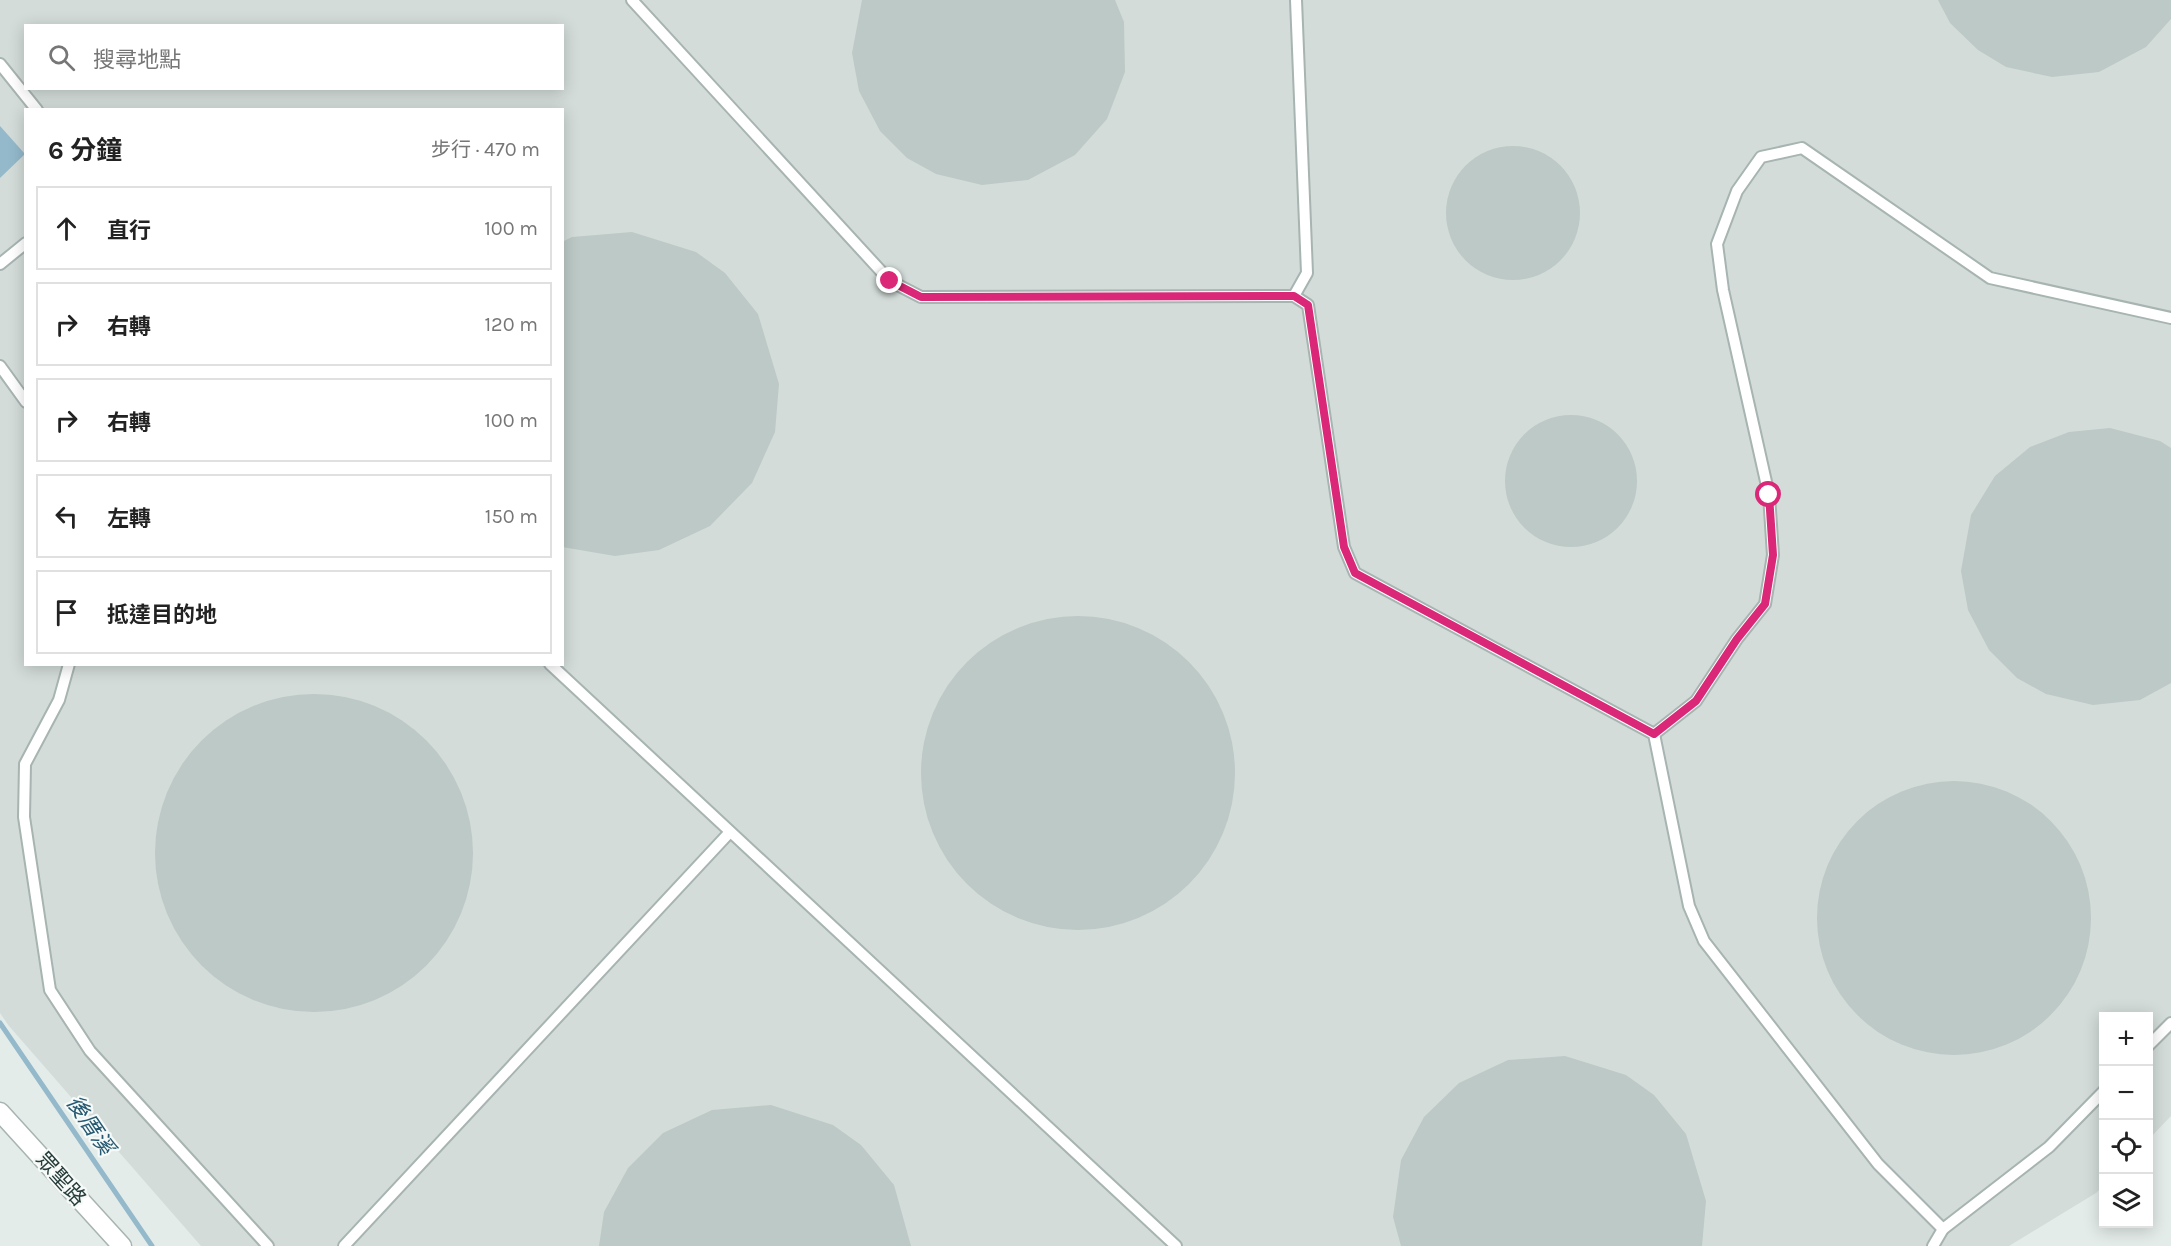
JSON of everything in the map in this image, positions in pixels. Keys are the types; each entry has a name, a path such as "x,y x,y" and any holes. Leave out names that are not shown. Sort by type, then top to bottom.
{"street":[{"name":"眾聖路","path":"0,1112 122,1246"}],"lane":[{"path":"632,0 890,281 921,297 1294,296 1308,305 1344,547 1355,573 1654,734"},
{"path":"1294,296 1307,273 1296,0"},
{"path":"0,64 35,108"},
{"path":"1654,734 1696,701 1737,639 1765,604 1773,555 1769,495 1723,290 1717,244 1737,191 1761,157 1802,148 1990,278 2171,318"},
{"path":"0,264 24,245"},
{"path":"0,366 24,399"},
{"path":"68,666 59,700 25,764 24,817 50,990 90,1052 268,1246"},
{"path":"552,666 1176,1246"},
{"path":"1654,734 1689,906 1704,941 1878,1164 1943,1229"},
{"path":"344,1246 730,832"},
{"path":"2153,1041 2171,1023"},
{"path":"1933,1246 1943,1229 2049,1147 2099,1095"}],"shaded area":[{"path":"0,0 2171,0 2171,1116 2153,1135 2153,1012 2099,1012 2099,1190 2096,1193 2009,1246 201,1246 0,1013"}],"water":[{"path":"0,126 24,155 0,178"}],"building":[{"path":"862,0 1115,0 1124,22 1125,72 1107,119 1075,155 1028,180 982,185 936,174 907,158 880,131 859,91 852,53"},
{"path":"1938,0 2171,0 2171,19 2146,47 2099,72 2052,77 2006,67 1978,50 1950,23"},
{"path":"1513,146 1538,151 1560,166 1575,188 1580,213 1575,238 1560,260 1538,275 1513,280 1488,275 1466,260 1451,238 1446,213 1451,188 1466,166 1488,151"},
{"path":"632,232 696,252 725,273 758,314 779,384 775,432 752,483 710,526 659,550 615,556 564,547 564,241 572,237"},
{"path":"1571,415 1596,420 1608,426 1626,444 1632,456 1637,481 1632,506 1626,518 1608,536 1596,542 1571,547 1546,542 1534,536 1516,518 1510,506 1505,481 1510,456 1516,444 1534,426 1546,420"},
{"path":"2110,428 2160,441 2171,448 2171,683 2140,700 2093,705 2046,694 2017,678 1989,650 1968,610 1961,571 1971,515 1995,476 2030,447 2069,432"},
{"path":"1063,616 1093,616 1124,622 1152,634 1178,651 1200,673 1217,699 1229,727 1235,758 1235,788 1229,819 1217,847 1200,873 1178,895 1152,912 1124,924 1093,930 1063,930 1032,924 1004,912 978,895 956,873 939,847 927,819 921,788 921,758 927,727 939,699 956,673 978,651 1004,634 1032,622"},
{"path":"314,694 360,701 389,713 415,730 437,752 454,778 466,807 473,853 466,899 454,928 437,954 415,976 389,993 360,1005 314,1012 268,1005 239,993 213,976 191,954 174,928 162,899 155,853 162,807 174,778 191,752 213,730 239,713 268,701"},
{"path":"1954,781 1994,787 2030,804 2051,821 2068,842 2085,878 2091,918 2085,958 2068,994 2051,1015 2030,1032 1994,1049 1954,1055 1914,1049 1878,1032 1857,1015 1840,994 1823,958 1817,918 1823,878 1840,842 1857,821 1878,804 1914,787"},
{"path":"1565,1056 1626,1075 1654,1095 1686,1134 1706,1201 1702,1246 1401,1246 1393,1217 1401,1160 1424,1117 1459,1083 1508,1060"},
{"path":"771,1105 833,1125 861,1145 894,1185 911,1246 599,1246 604,1212 628,1168 663,1133 712,1110"}],"waterway":[{"name":"後厝溪","path":"0,1023 152,1246"}],"route":[{"path":"890,281 921,297 1294,296 1308,305 1344,547 1355,573 1654,734 1696,701 1737,639 1765,604 1773,555 1769,495"}]}
